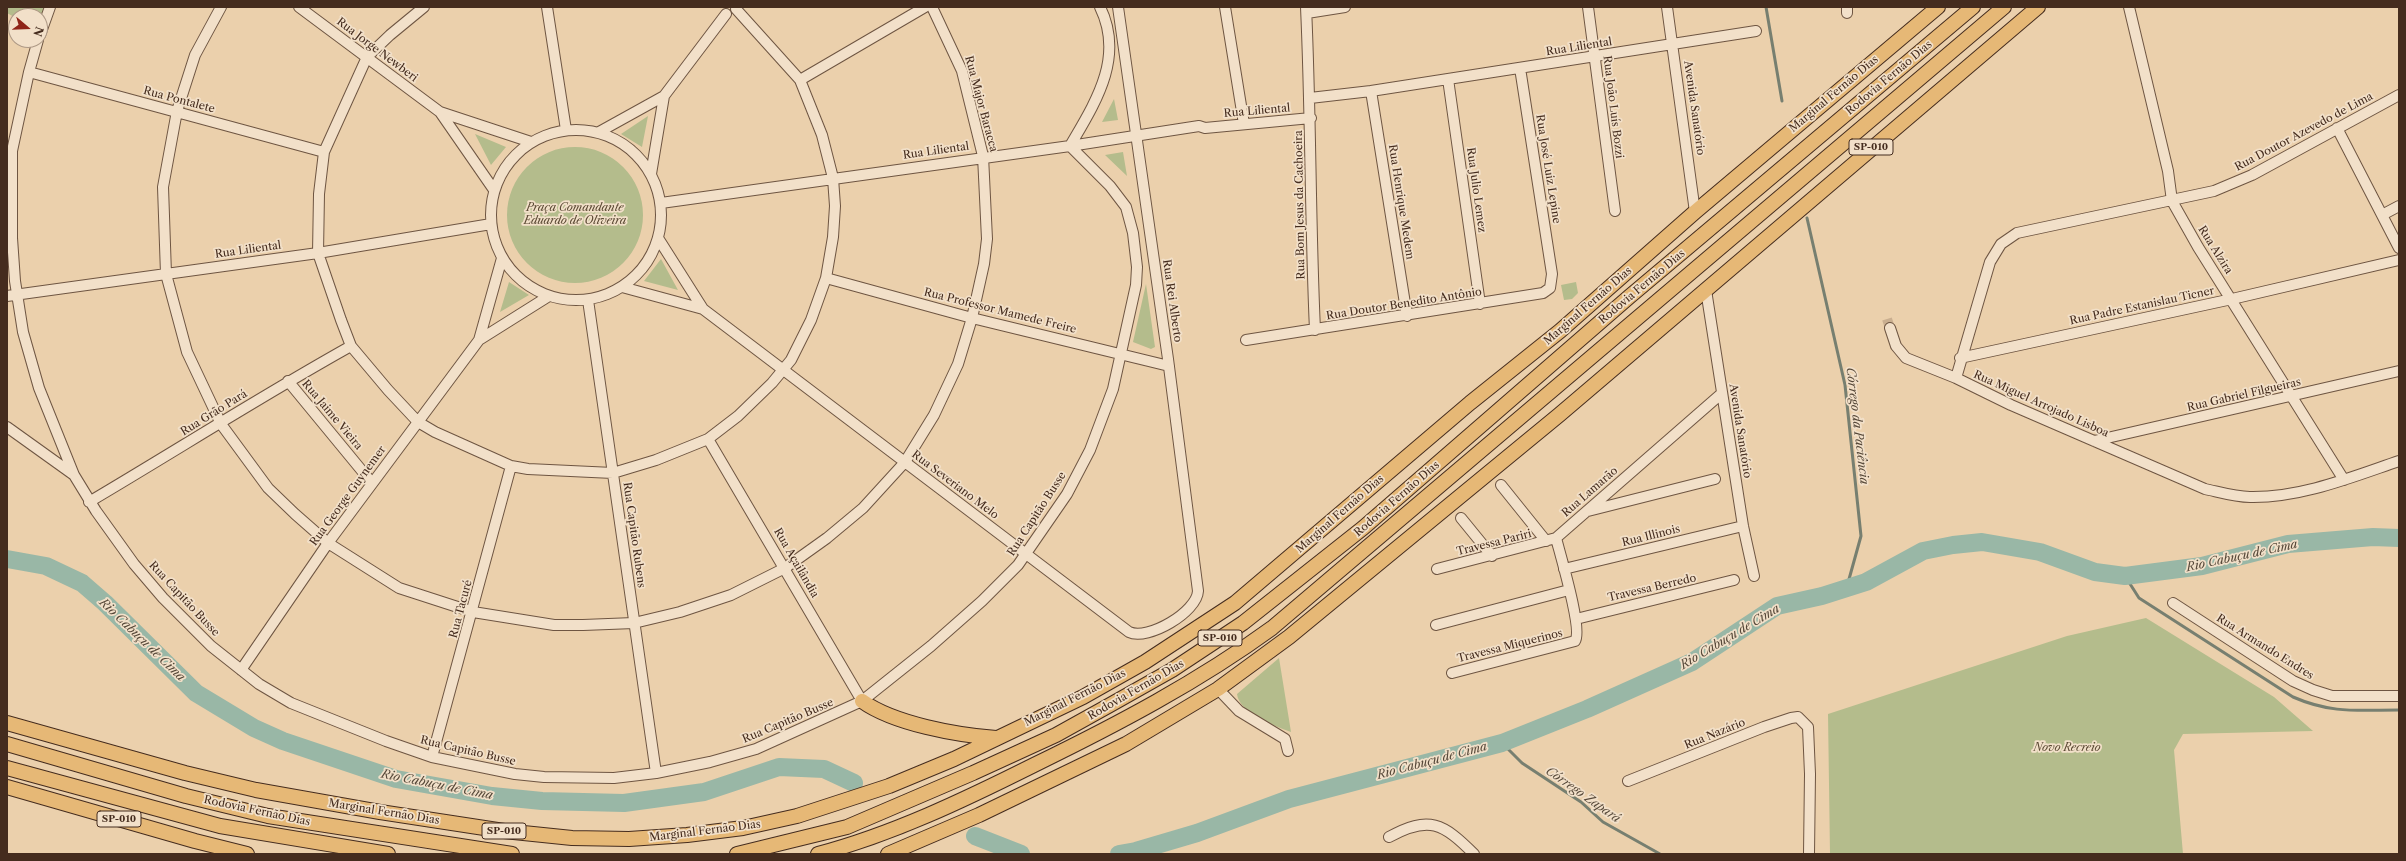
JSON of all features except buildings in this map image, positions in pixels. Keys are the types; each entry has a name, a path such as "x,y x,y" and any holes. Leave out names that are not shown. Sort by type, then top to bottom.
{"highway":[{"name":"Marginal Fernão Dias","path":"7,723 185,773 256,790 372,811 504,831 604,839 687,835 743,828 797,816 890,786 925,772 1083,697 1128,672 1235,603 1470,403 1560,331 1695,212 1938,7"},
{"name":"Rodovia Fernão Dias","path":"737,854 847,827 973,773 1056,734 1110,705 1172,670 1243,623 1363,528 1629,297 1973,7"},
{"name":"Rodovia Fernão Dias","path":"818,854 882,834 980,792 1119,723 1242,650 1278,623 2004,7"},
{"name":"SP-010","path":"888,854 979,815 1093,760 1218,689 1326,608 1706,290 2038,7"},
{"path":"862,701 882,712 929,727 968,736 996,738"},
{"name":"Rodovia Fernão Dias","path":"7,744 186,796 268,816 512,854"},
{"name":"Rodovia Fernão Dias","path":"7,768 220,826 388,854"},
{"name":"SP-010","path":"7,787 231,852 248,854"}],"street":[{"name":"Rua Major Baracca","path":"221,7 195,55 177,112 163,187 166,274 187,352 221,424 268,488 328,543 399,588 472,612 554,625 634,623 680,612 719,599 785,568 846,524 863,508 905,462 948,387 958,364 972,318 984,264 987,238 983,156 962,71 932,7"},
{"name":"Rua Jorge Newberi","path":"299,7 440,112"},
{"path":"424,7 390,35 367,57 324,152 319,194 318,253 352,346 402,406 418,422 478,453 511,466 528,470 613,473 656,460 708,439 738,416 785,370 804,337 826,278 833,237 835,206 833,178 815,113 800,80 750,26 729,11 708,36 664,96 599,132"},
{"path":"548,7 566,130"},
{"path":"800,80 925,7"},
{"path":"1070,146 1096,102 1108,69 1108,35 1105,17 1100,7"},
{"name":"Rua Rei Alberto","path":"1118,7 1169,366 1197,583 1197,600"},
{"path":"1225,7 1244,124"},
{"path":"1307,10 1345,7"},
{"name":"Rua João Luís Bozzi","path":"1588,7 1615,211"},
{"name":"Avenida Sanatório","path":"1668,7 1695,212"},
{"name":"Rua Alzira","path":"2129,7 2168,171 2172,201 2198,247 2232,299 2344,480"},
{"name":"Rua Bom Jesus da Cachoeira","path":"1307,10 1310,98 1310,220 1315,330"},
{"name":"Rua Liliental","path":"1310,98 1371,91 1756,31"},
{"path":"36,48 28,72 10,152 12,296 24,332 39,388 74,475"},
{"name":"Rua José Luiz Lepine","path":"1520,68 1552,274"},
{"name":"Rua Pontalete","path":"28,72 324,152"},
{"name":"Rua Julio Lemez","path":"1448,79 1480,304"},
{"name":"Rua Henrique Medem","path":"1371,91 1407,316"},
{"name":"Rua Doutor Azevedo de Lima","path":"2172,201 2214,191 2252,175 2399,94"},
{"path":"651,174 664,96"},
{"path":"440,112 531,142"},
{"path":"440,112 494,190"},
{"name":"Rua Liliental","path":"661,203 983,156 1070,146 1199,126 1205,128 1310,118"},
{"path":"2337,128 2399,248"},
{"path":"566,130 599,132 619,141 635,154 651,174 661,203 658,238 644,266 622,287 588,300 549,296 526,284 514,274 502,258 491,224 494,190 502,171 515,155 531,142 549,134 566,130"},
{"name":"Rua Capitão Busse","path":"7,427 74,475 89,502 117,542 162,598 211,646 275,694 291,702 386,741 432,757 515,774 544,777 614,778 656,774 710,762 756,749 862,701 911,663 977,606 1027,555 1066,494 1090,450 1113,389 1136,285 1137,267 1131,222 1126,207 1118,195 1070,146"},
{"name":"Rua Miguel Arrojado Lisboa","path":"2172,201 2017,233 2008,238 2001,244 1990,262 1960,358 1956,378 2094,441 2205,489 2232,495 2250,498 2289,494 2344,480 2399,461"},
{"path":"2382,215 2399,206"},
{"name":"Rua Liliental","path":"12,296 318,253 491,224"},
{"path":"658,238 703,309"},
{"path":"479,340 502,258"},
{"name":"Rua Padre Estanislau Ticner","path":"1960,358 2232,299 2399,260"},
{"name":"Rua Doutor Benedito Antônio","path":"1246,340 1407,316 1543,293 1552,286 1552,274"},
{"name":"Rua Professor Mamede Freire","path":"826,278 972,318 1169,366"},
{"path":"622,287 703,309"},
{"name":"Avenida Sanatório","path":"1706,290 1721,394 1743,526 1754,576"},
{"path":"479,340 549,296"},
{"name":"Rua Capitão Rubens","path":"588,300 656,774"},
{"name":"Rua Severiano Melo","path":"703,309 1135,635 1150,633 1187,610 1197,600"},
{"path":"1890,328 1896,346 1906,358 1956,378"},
{"name":"Rua George Guynemer","path":"241,670 328,543 479,340"},
{"name":"Rua Grão Pará","path":"89,502 221,424 288,381 352,346"},
{"name":"Rua Gabriel Filgueiras","path":"2094,441 2399,371"},
{"name":"Rua Jaime Vieira","path":"288,381 372,483"},
{"name":"Rua Lamarão","path":"1556,538 1721,394"},
{"name":"Rua Açailândia","path":"708,439 862,701"},
{"name":"Rua Tacuré","path":"432,757 511,466"},
{"path":"1586,512 1715,479"},
{"path":"1501,485 1546,541"},
{"path":"1460,518 1492,556"},
{"name":"Rua Illinois","path":"1564,569 1743,526"},
{"path":"1556,538 1576,619"},
{"name":"Travessa Pariri","path":"1437,569 1492,556 1556,538"},
{"name":"Travessa Berredo","path":"1576,619 1734,580"},
{"path":"1436,624 1569,590"},
{"name":"Rua Armando Endres","path":"2173,603 2293,681 2313,690 2332,696 2399,696"},
{"name":"Travessa Miquerinos","path":"1452,673 1573,642 1578,638 1576,619"},
{"path":"1218,689 1239,711 1285,739 1288,751"},
{"name":"Rua Nazário","path":"1628,781 1790,718 1803,720 1808,727 1810,774 1809,854"},
{"path":"1389,837 1407,827 1422,823 1441,827 1460,840 1474,854"}],"green space":[{"path":"7,7 47,7 8,8 7,13"},
{"path":"1114,99 1118,120 1102,122"},
{"path":"648,116 642,147 621,134"},
{"path":"475,134 506,147 491,165"},
{"name":"Praça Comandante Eduardo de Oliveira","path":"575,147 601,152 623,167 638,189 643,215 638,241 623,263 601,278 575,283 549,278 527,263 512,241 507,215 512,189 527,167 549,152"},
{"path":"1123,152 1127,176 1105,155"},
{"path":"661,259 678,290 644,281"},
{"path":"509,282 529,295 500,312"},
{"path":"1576,282 1578,293 1572,299 1564,300 1561,285"},
{"path":"1146,284 1155,347 1151,349 1133,342"},
{"name":"Novo Recreio","path":"2146,618 2274,697 2313,731 2183,734 2174,750 2183,854 1830,854 1828,714 2067,636"},
{"path":"1279,658 1291,732 1267,722 1251,713 1239,701 1237,694"}],"waterway":[{"name":"Córrego da Paciência","path":"1766,7 1782,101"},
{"name":"Córrego da Paciência","path":"1807,218 1845,385 1861,536 1846,590"},
{"name":"Rio Cabuçu de Cima","path":"1119,854 1136,851 1197,833 1289,799 1502,743 1587,709 1692,662 1777,606 1822,596 1866,582 1923,551 1953,545 1982,542 2040,552 2095,572 2125,576 2202,566 2288,544 2373,537 2399,538"},
{"name":"Rio Cabuçu de Cima","path":"7,559 46,566 82,583 105,603 196,693 254,728 283,741 396,779 492,796 542,801 624,803 704,792 779,767 824,769 854,783"},
{"path":"2125,576 2139,598 2293,697 2333,709 2399,710"},
{"name":"Córrego Zapará","path":"1502,743 1522,763 1581,802 1603,822 1660,854"},
{"name":"Rio Cabuçu de Cima","path":"975,836 1021,854"}],"tunnel":[{"path":"1887,319 1890,328"}]}
